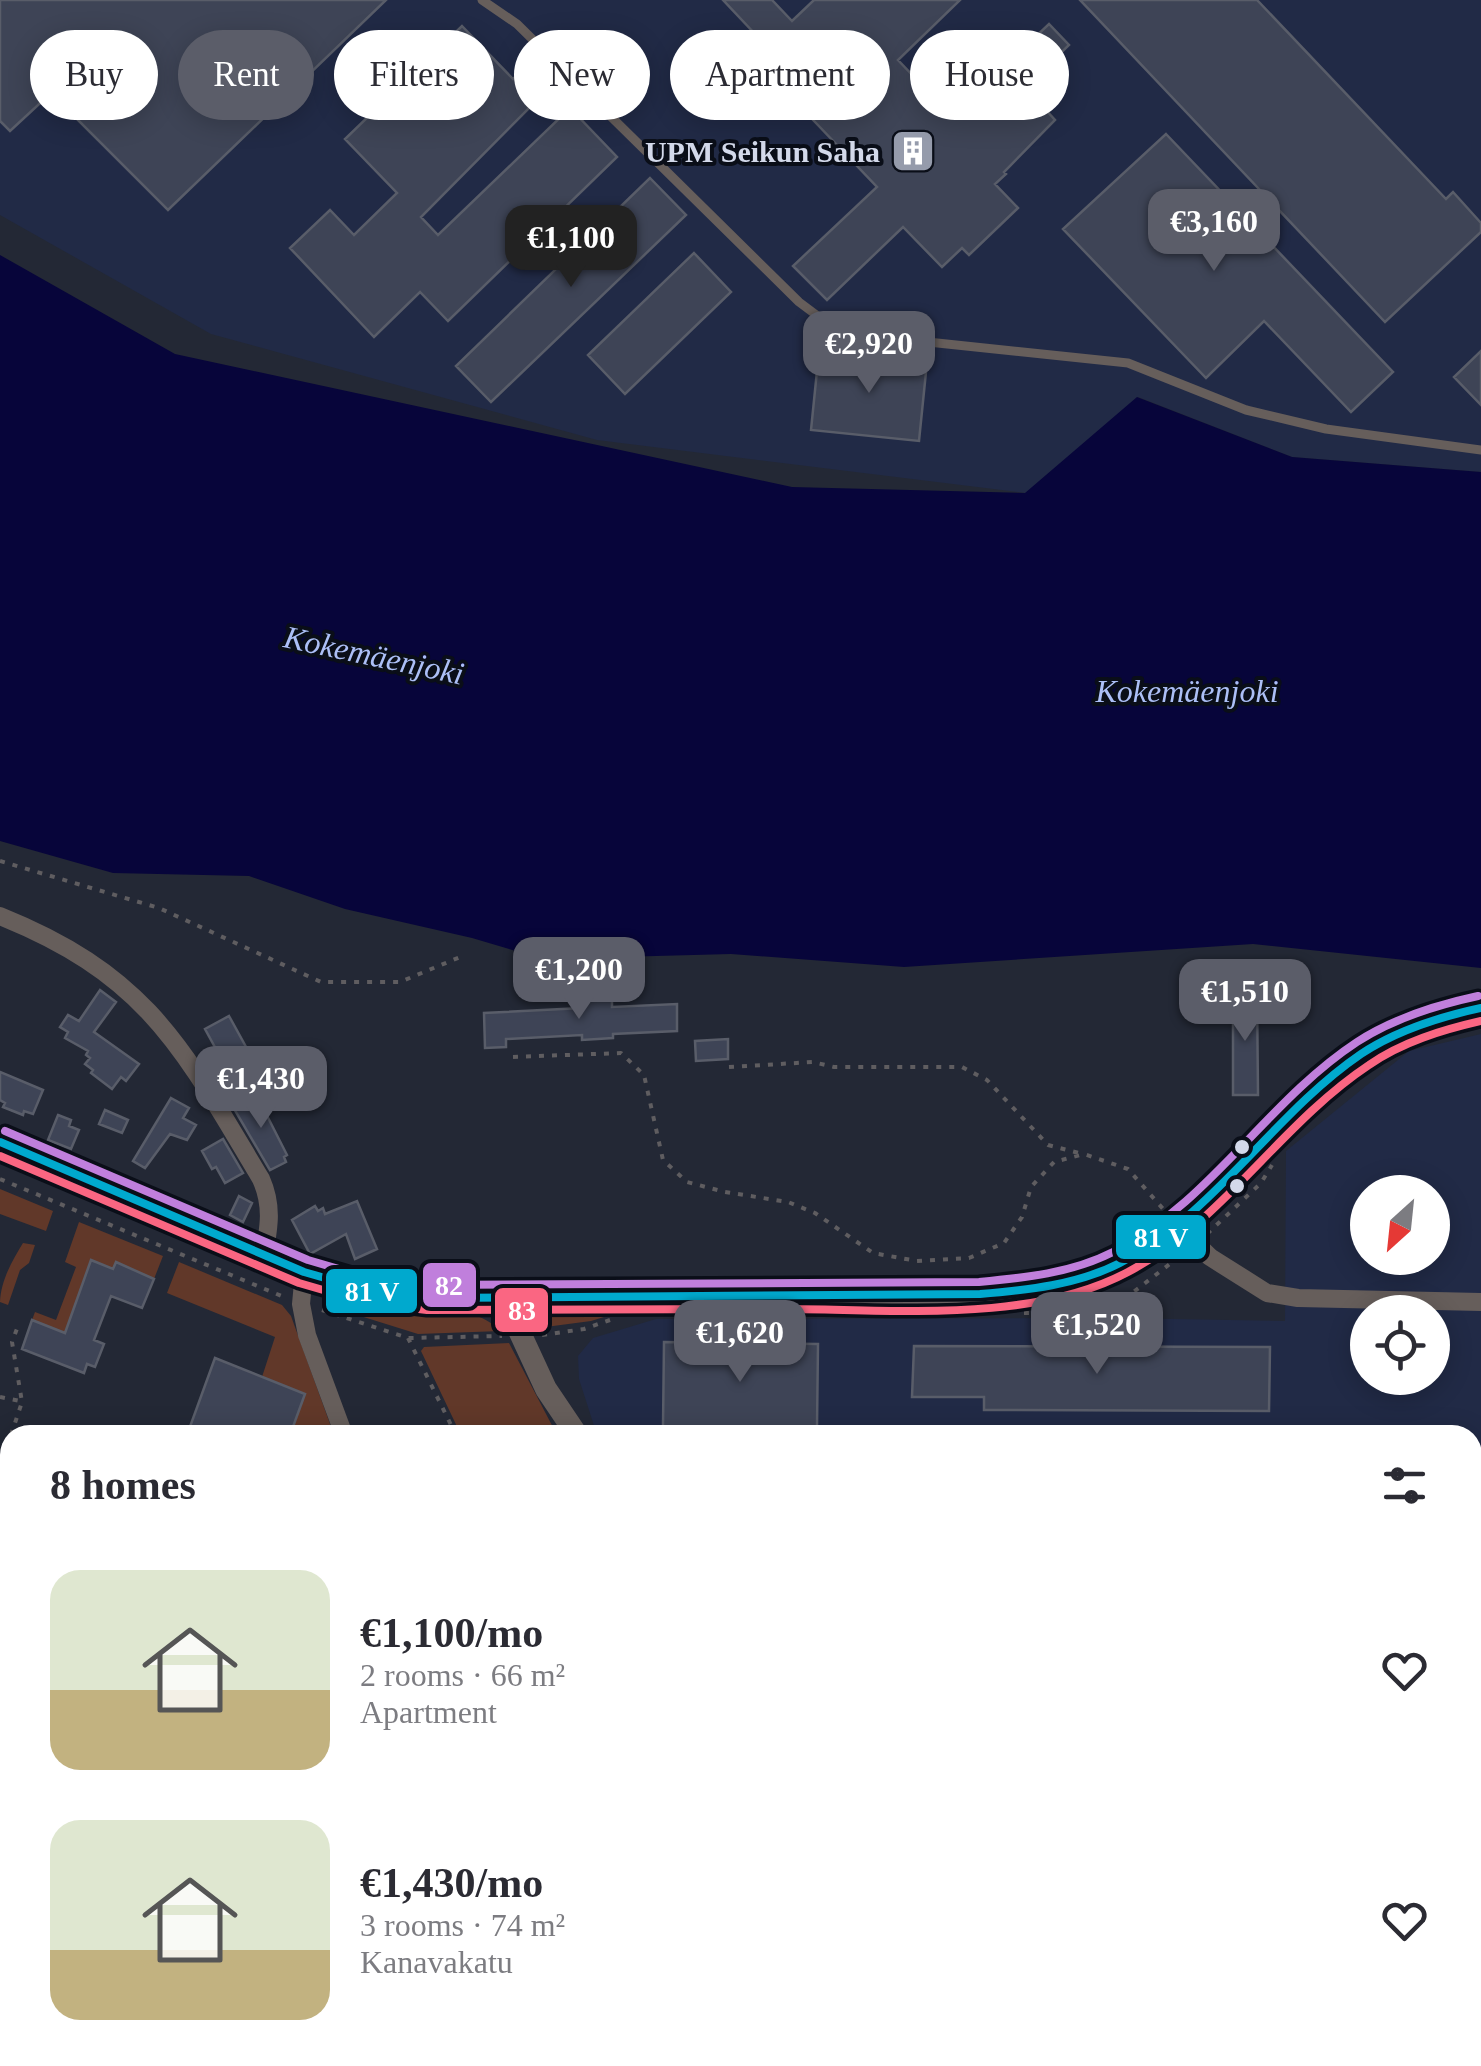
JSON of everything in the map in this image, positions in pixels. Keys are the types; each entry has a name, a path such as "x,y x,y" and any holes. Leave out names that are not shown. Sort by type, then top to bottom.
{"main road":[{"path":"0,1142 304,1272 370,1291 427,1298 962,1296 1013,1292 1106,1270 1186,1234 1348,1066 1402,1033 1438,1017 1481,1008"}],"street":[{"path":"0,916 78,953 122,984 172,1037 191,1062 268,1196 271,1214 264,1255"},
{"path":"1186,1234 1236,1276 1267,1293 1298,1298 1481,1302"},
{"path":"304,1272 301,1304 307,1334 340,1425"},
{"path":"503,1296 546,1389 570,1425"}],"lane":[{"path":"482,0 517,24 799,302 831,326 852,334 1128,363 1246,410 1326,430 1481,450"}],"path":[{"path":"0,861 159,908 321,982 400,982 465,954"},
{"path":"512,1056 621,1054 644,1075 663,1160 687,1182 788,1202 815,1213 872,1253 902,1258 969,1258 1004,1243 1022,1216 1031,1187 1054,1162 1084,1154"},
{"path":"729,1068 813,1062 834,1067 962,1067 987,1080 1048,1144 1128,1170 1186,1234"},
{"path":"1014,1313 1109,1311 1186,1234 1261,1183 1276,1159"},
{"path":"0,1179 301,1304 408,1338 520,1336 584,1329 626,1316"},
{"path":"15,1425 22,1402 12,1342 18,1326"},
{"path":"408,1338 451,1425"},
{"path":"0,1398 22,1402"}],"shaded area":[{"path":"0,0 1481,0 1481,472 1292,457 1138,397 1026,493 597,440 211,334 0,215"},
{"path":"1481,1034 1481,1425 594,1425 579,1379 578,1356 593,1338 656,1319 1285,1321 1286,1151 1409,1051"},
{"path":"0,1189 53,1211 46,1231 0,1214"},
{"path":"79,1222 163,1256 154,1279 116,1263 113,1269 91,1260 65,1333 32,1320 35,1312 56,1320 76,1267 65,1262"},
{"path":"23,1243 35,1245 29,1263 20,1270 8,1305 0,1302 2,1286"},
{"path":"179,1262 282,1305 291,1316 330,1425 285,1425 262,1377 275,1337 167,1293"},
{"path":"341,1297 409,1311 464,1313 501,1331 418,1334 322,1304"},
{"path":"630,1309 591,1321 538,1328 546,1319 567,1310"},
{"path":"509,1343 552,1425 456,1425 421,1351 424,1347"}],"water":[{"name":"Kokemäenjoki","path":"0,255 175,354 792,487 1025,493 1137,397 1292,457 1481,472 1481,968 1253,944 904,967 731,954 543,959 345,909 249,876 113,873 0,841"}],"building":[{"path":"0,0 386,0 355,30 334,30 334,50 314,69 314,30 178,30 178,120 261,120 168,210 78,120 158,120 158,30 30,30 30,112 10,131 0,121"},
{"name":"UPM Seikun Saha","path":"723,0 772,0 792,21 814,0 960,0 929,30 910,30 910,48 898,60 910,73 910,120 1055,120 995,184 1018,208 969,255 962,248 942,267 903,227 827,300 793,266 877,187 813,120 890,120 890,30 751,30"},
{"path":"1080,0 1257,0 1446,199 1453,192 1481,223 1481,232 1385,322"},
{"path":"494,59 514,78 514,120 517,120 421,217 438,235 558,120 582,120 617,157 448,321 420,292 374,337 290,248 330,210 354,235 397,193 345,139 365,120 494,120"},
{"path":"1166,134 1393,372 1351,412 1264,321 1206,378 1063,229"},
{"path":"650,178 686,215 491,402 456,366"},
{"path":"694,253 731,292 625,394 588,355"},
{"path":"819,351 927,362 919,441 811,430"},
{"path":"1481,351 1481,405 1454,377"},
{"path":"100,990 116,1002 94,1032 139,1064 126,1081 121,1077 112,1089 85,1064 90,1058 86,1055 88,1051 65,1038 68,1032 60,1027 68,1015 79,1021"},
{"path":"1233,992 1257,992 1258,1095 1233,1095"},
{"path":"612,999 612,1007 677,1004 677,1031 613,1034 613,1038 582,1040 582,1035 506,1039 506,1047 485,1048 484,1013 581,1008 580,1000"},
{"path":"229,1016 257,1067 233,1080 205,1029"},
{"path":"728,1039 728,1059 696,1061 695,1041"},
{"path":"0,1072 43,1090 33,1114 24,1111 23,1115 3,1107"},
{"path":"298,1078 304,1096 287,1103 281,1084"},
{"path":"256,1094 287,1155 286,1162 270,1170 233,1107"},
{"path":"171,1098 189,1108 183,1118 196,1125 187,1140 170,1134 145,1168 133,1161"},
{"path":"105,1110 128,1120 122,1133 99,1124"},
{"path":"58,1115 71,1120 69,1126 79,1130 71,1149 48,1140"},
{"path":"223,1139 243,1173 225,1183 202,1151"},
{"path":"239,1196 252,1203 243,1222 230,1215"},
{"path":"357,1201 377,1249 355,1259 346,1234 310,1254 292,1220 315,1206 318,1211 323,1208 325,1214"},
{"path":"91,1260 113,1269 116,1262 154,1279 142,1308 111,1296 94,1340 104,1344 95,1367 87,1364 84,1373 22,1349 32,1320 65,1333"},
{"path":"664,1342 818,1344 817,1425 663,1425"},
{"path":"914,1346 1270,1347 1269,1411 984,1410 984,1397 912,1397"},
{"path":"215,1358 305,1394 294,1425 191,1425"}],"transit line":[{"name":"82","path":"5,1131 308,1260 373,1279 428,1285 979,1282 1064,1270 1113,1252 1179,1207 1295,1093 1357,1042 1416,1013 1478,996"},
{"path":"0,1142 304,1272 370,1291 427,1298 980,1294 1069,1281 1120,1263 1186,1218 1300,1105 1361,1054 1419,1025 1481,1008"},
{"name":"83","path":"0,1156 299,1283 368,1303 427,1310 914,1311 1005,1307 1090,1289 1128,1272 1193,1227 1307,1115 1369,1065 1423,1038 1481,1021"}],"place":[{"name":"UPM Seikun Saha","path":"913,151"}]}
